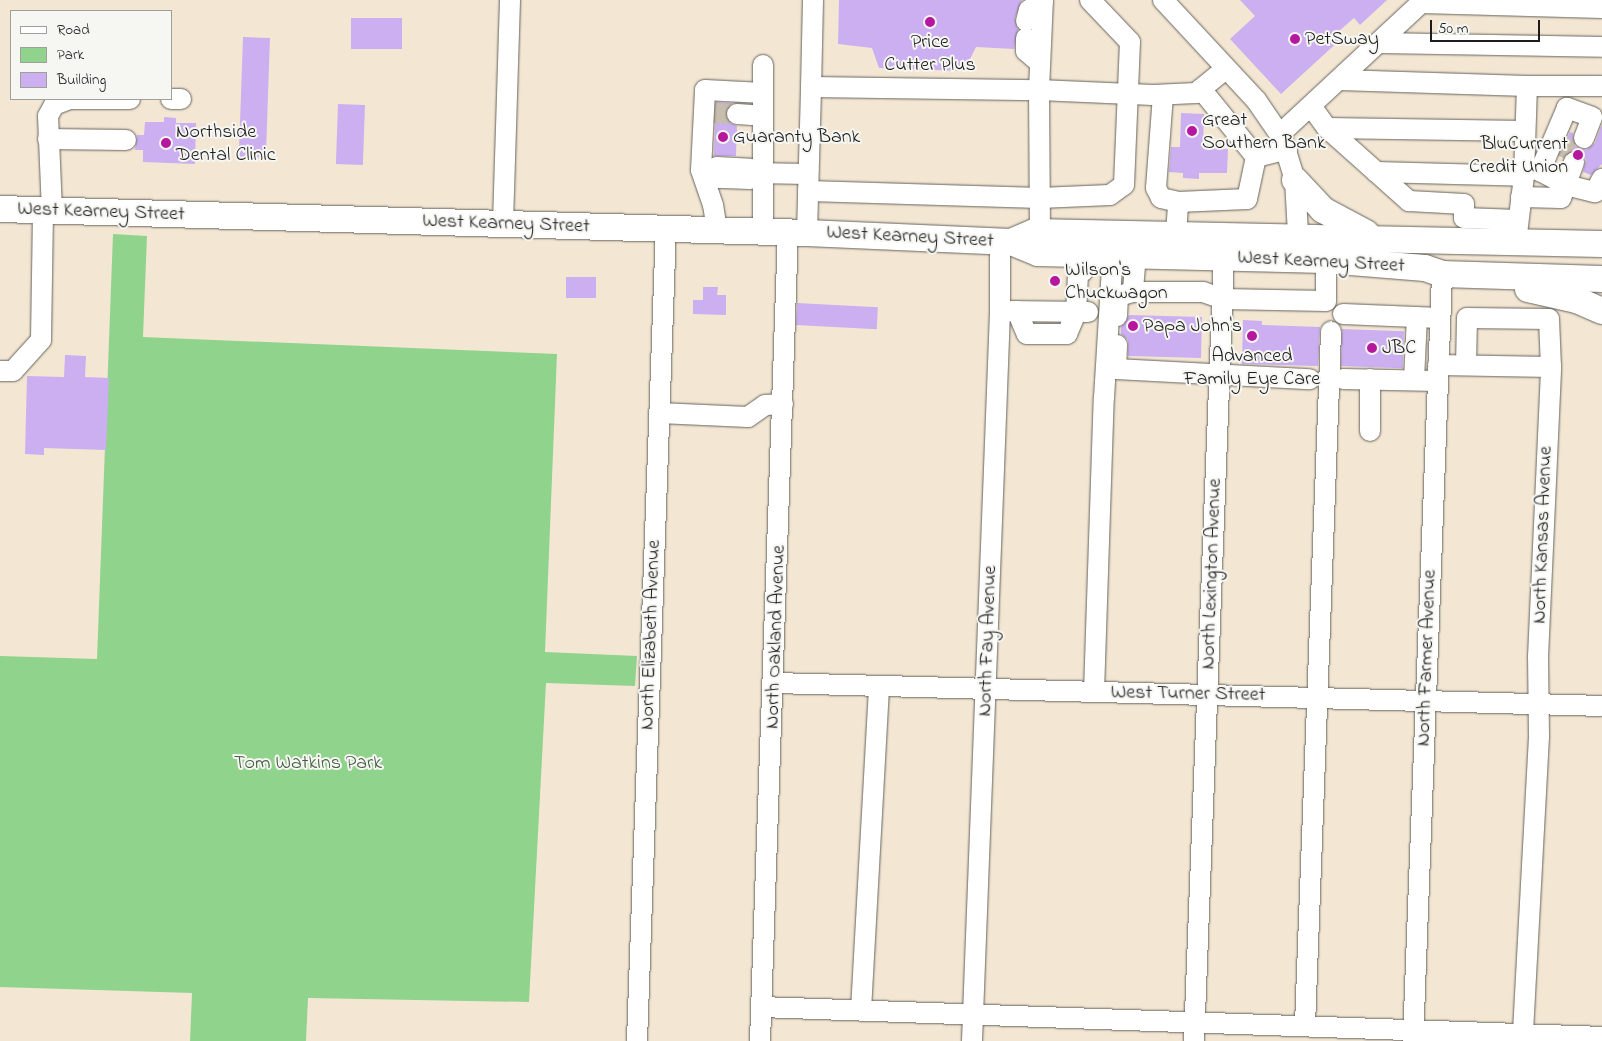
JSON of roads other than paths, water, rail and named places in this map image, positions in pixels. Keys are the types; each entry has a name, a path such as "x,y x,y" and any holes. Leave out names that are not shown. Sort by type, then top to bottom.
{"main road":[{"path":"1295,180 1323,210 1376,238"},
{"name":"West Kearney Street","path":"0,209 666,228 1005,241 1040,232 1176,234 1299,247 1326,260 1425,268 1454,275 1602,279"},
{"path":"1575,243 1602,223"},
{"name":"West Kearney Street","path":"1005,241 1038,253 1083,262 1136,255 1224,257 1376,238 1517,231 1575,243 1602,244"},
{"path":"1454,275 1577,300 1602,312"}],"street":[{"path":"503,223 510,0"},
{"path":"786,232 808,183 813,0"},
{"path":"706,171 717,167 750,168 758,173 808,183 1040,198 1110,195 1124,185 1130,94 1130,42 1090,0"},
{"path":"1163,0 1256,100 1283,142 1295,180 1299,247"},
{"path":"1040,63 1026,51 1026,29 1028,10 1043,1"},
{"path":"1040,232 1039,90 1043,1"},
{"path":"1163,95 1156,188 1161,198 1178,202 1247,200 1256,157 1283,142 1311,106 1380,43 1422,1 1602,8"},
{"path":"1380,43 1602,47"},
{"path":"763,65 758,173 786,232"},
{"path":"811,87 1039,90 1163,95 1196,92 1226,69"},
{"path":"1339,80 1527,86 1598,86 1577,135"},
{"path":"1521,197 1561,198 1545,177 1525,131 1527,86"},
{"path":"1201,89 1256,157"},
{"path":"717,230 706,171 707,113 705,90 763,92"},
{"path":"0,371 13,371 41,340 47,210 48,116 54,105 67,100"},
{"path":"1311,106 1327,128 1409,201 1464,204 1464,218 1517,231 1521,197 1567,159"},
{"path":"737,114 762,116"},
{"path":"1545,177 1585,114"},
{"path":"1327,128 1525,131"},
{"path":"48,139 126,140"},
{"path":"1376,172 1545,177 1594,192 1602,179"},
{"path":"1176,234 1178,202"},
{"name":"North Elizabeth Avenue","path":"637,1041 666,228"},
{"name":"North Oakland Avenue","path":"760,1041 775,683 786,232"},
{"name":"North Fay Avenue","path":"972,1041 987,690 1009,311 1005,241"},
{"path":"1133,292 1136,255"},
{"name":"North Lexington Avenue","path":"1194,1041 1224,257"},
{"path":"1310,379 1219,376 1116,369 1118,296 1133,292 1203,292 1223,299 1326,301 1326,260"},
{"path":"1009,311 1027,334 1068,334 1076,313 1089,312 1090,276 1083,262"},
{"path":"1094,692 1104,398 1112,266"},
{"name":"North Farmer Avenue","path":"1413,1035 1440,318 1454,275"},
{"path":"1343,314 1440,318"},
{"path":"1414,380 1417,317"},
{"name":"North Kansas Avenue","path":"1466,365 1467,318 1549,319 1550,367 1538,704 1523,1032"},
{"path":"1305,1025 1315,697 1332,331"},
{"path":"1343,379 1414,380 1466,365 1550,367"},
{"path":"1370,379 1370,431"},
{"path":"659,413 748,417 765,405 783,404"},
{"name":"West Turner Street","path":"775,683 1602,706"},
{"path":"862,1010 879,686"},
{"path":"761,1007 973,1015 1195,1020 1305,1025 1413,1035 1523,1032 1602,1037"}],"tunnel":[{"path":"710,113 737,114"},
{"path":"1559,156 1570,132"}],"place":[{"name":"Price Cutter Plus","path":"930,22"},
{"name":"PetSway","path":"1295,39"},
{"name":"Great Southern Bank","path":"1192,131"},
{"name":"Guaranty Bank","path":"723,137"},
{"name":"Northside Dental Clinic","path":"166,143"},
{"name":"BluCurrent Credit Union","path":"1578,155"},
{"name":"Wilson's Chuckwagon","path":"1055,281"},
{"name":"Papa John's","path":"1133,326"},
{"name":"Advanced Family Eye Care","path":"1252,336"},
{"name":"JBC","path":"1372,348"}],"park label":[{"name":"Tom Watkins Park","path":"308,763"}]}
